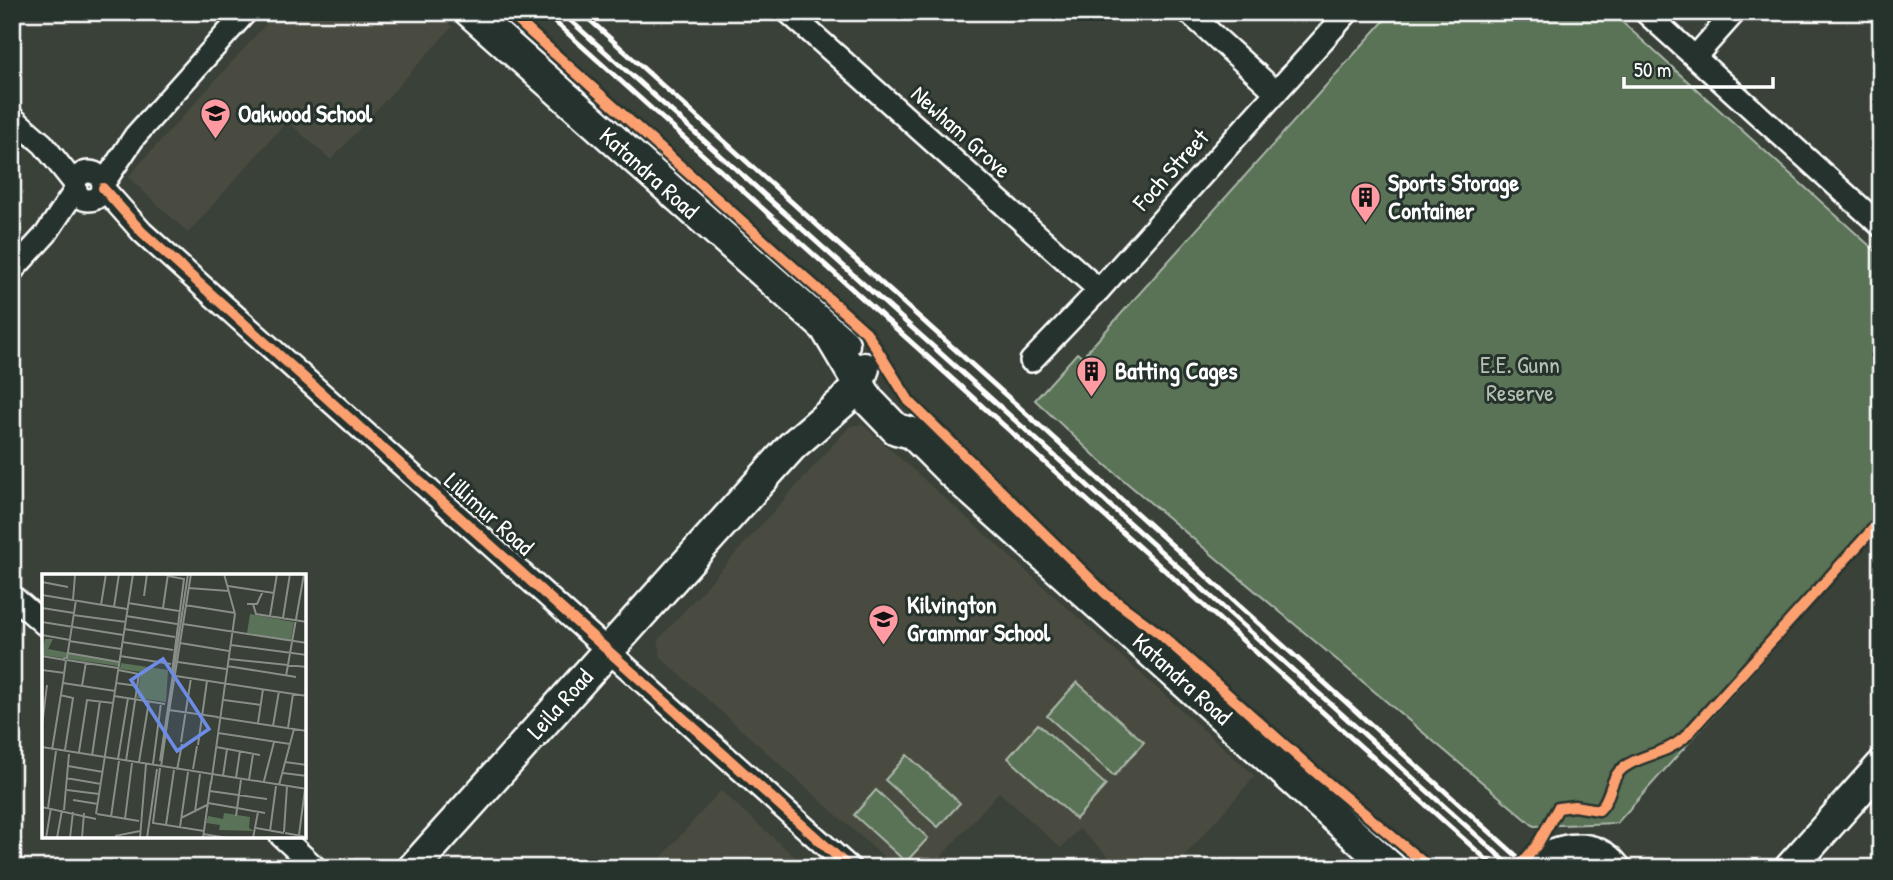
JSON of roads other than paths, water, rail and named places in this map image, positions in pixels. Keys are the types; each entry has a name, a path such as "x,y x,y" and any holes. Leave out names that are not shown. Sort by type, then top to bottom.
{"street":[{"path":"12,271 246,12"},
{"name":"Katandra Road","path":"470,12 828,332 857,373 909,421 912,433 950,471 1391,868"},
{"name":"Newham Grove","path":"788,12 1099,290"},
{"path":"1188,12 1276,92"},
{"name":"Foch Street","path":"1031,361 1099,290 1348,12"},
{"path":"1645,12 1881,226"},
{"path":"1695,57 1735,12"},
{"name":"Lillimur Road","path":"12,117 850,868"},
{"name":"Leila Road","path":"413,868 857,373"},
{"path":"12,596 42,622"},
{"path":"1790,868 1881,766"},
{"path":"283,838 316,868"},
{"path":"1536,865 1560,851 1582,850 1598,853 1615,868"},
{"path":"1567,868 1582,865 1602,868"}],"railway":[{"path":"544,12 1496,868"},
{"path":"561,12 1513,868"},
{"path":"581,12 1530,868"}],"place":[{"name":"Oakwood School","path":"215,141"},
{"name":"Sports Storage Container","path":"1365,224"},
{"name":"Batting Cages","path":"1092,398"},
{"name":"Kilvington Grammar School","path":"884,646"}],"park label":[{"name":"E.E. Gunn Reserve","path":"1520,379"}]}
